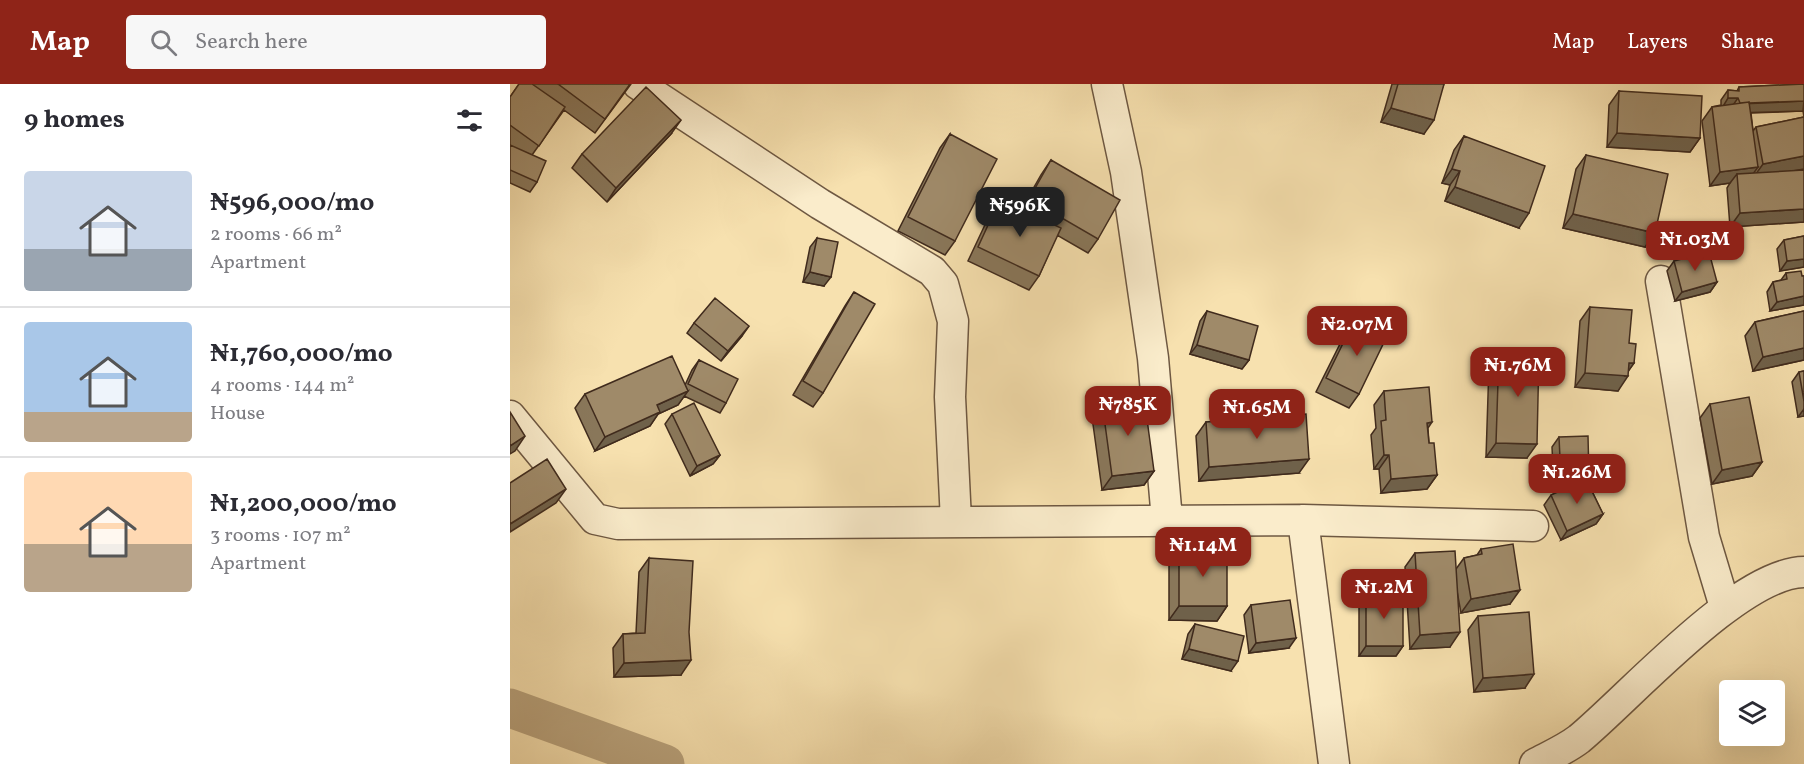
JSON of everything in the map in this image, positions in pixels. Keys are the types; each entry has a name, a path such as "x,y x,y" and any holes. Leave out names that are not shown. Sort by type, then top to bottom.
{"street":[{"path":"638,84 820,204 932,271 943,284 954,321 950,397 956,521"},
{"path":"1107,84 1126,172 1154,358 1167,520"},
{"path":"1661,281 1704,537 1725,607"},
{"path":"510,416 595,519 618,524 1303,520 1533,526"},
{"path":"1303,520 1334,764"},
{"path":"1536,764 1582,752 1725,607 1779,576 1804,572"}],"building":[{"path":"519,84 532,84 565,107 539,146 510,125 510,97"},
{"path":"558,84 630,84 605,119"},
{"path":"1398,84 1444,84 1434,120 1391,108"},
{"path":"1804,84 1804,101 1740,103 1738,98 1728,98 1728,90 1739,91 1739,87"},
{"path":"646,87 681,120 616,188 582,154"},
{"path":"1619,91 1702,96 1700,138 1617,133"},
{"path":"1749,102 1758,167 1720,172 1712,107"},
{"path":"1804,117 1804,156 1763,164 1756,127"},
{"path":"950,134 997,159 955,241 908,217"},
{"path":"1464,136 1545,166 1529,213 1455,187 1460,171 1452,169"},
{"path":"510,145 546,161 537,182 510,170"},
{"path":"1586,155 1668,174 1655,233 1573,214"},
{"path":"1051,160 1120,200 1098,239 1029,199"},
{"path":"1804,170 1804,209 1740,213 1737,174"},
{"path":"1000,199 1061,228 1039,276 978,247"},
{"path":"1804,236 1804,259 1787,261 1784,240"},
{"path":"817,238 838,242 831,277 810,272"},
{"path":"1709,252 1717,282 1682,292 1674,261"},
{"path":"1801,271 1804,276 1804,296 1777,302 1773,282 1787,279 1786,273"},
{"path":"854,292 875,304 823,393 803,381"},
{"path":"715,298 749,326 728,351 694,323"},
{"path":"1590,307 1632,310 1629,343 1636,344 1634,363 1629,363 1628,376 1585,373"},
{"path":"1207,311 1258,326 1249,360 1197,345"},
{"path":"1804,311 1804,348 1763,357 1755,322"},
{"path":"1355,319 1387,336 1359,394 1326,378"},
{"path":"1499,351 1539,352 1537,444 1496,443"},
{"path":"672,356 688,391 657,405 660,412 605,437 585,394"},
{"path":"699,360 738,379 726,403 688,384"},
{"path":"1804,371 1804,401 1799,372"},
{"path":"1429,387 1432,422 1427,423 1429,443 1434,443 1437,475 1391,479 1389,455 1384,455 1381,421 1386,420 1384,391"},
{"path":"1144,397 1154,471 1112,476 1102,402"},
{"path":"1749,397 1762,462 1722,470 1710,404"},
{"path":"694,403 720,455 697,466 672,414"},
{"path":"510,412 525,436 510,446"},
{"path":"1306,414 1309,459 1209,467 1206,422"},
{"path":"1588,436 1589,478 1561,479 1559,437"},
{"path":"547,459 566,489 510,524 510,483"},
{"path":"1586,479 1603,514 1567,531 1551,495"},
{"path":"1513,544 1520,590 1471,599 1464,558 1482,554 1481,549"},
{"path":"1179,549 1227,549 1227,606 1179,606"},
{"path":"1455,551 1460,632 1420,635 1415,553"},
{"path":"649,558 693,561 689,632 691,660 624,663 623,634 645,633"},
{"path":"1366,595 1403,595 1403,646 1366,646"},
{"path":"1290,600 1296,638 1256,643 1251,605"},
{"path":"1529,612 1534,674 1483,678 1478,616"},
{"path":"1195,624 1244,636 1238,661 1189,649"}],"waterway":[{"path":"510,708 665,764"}]}
